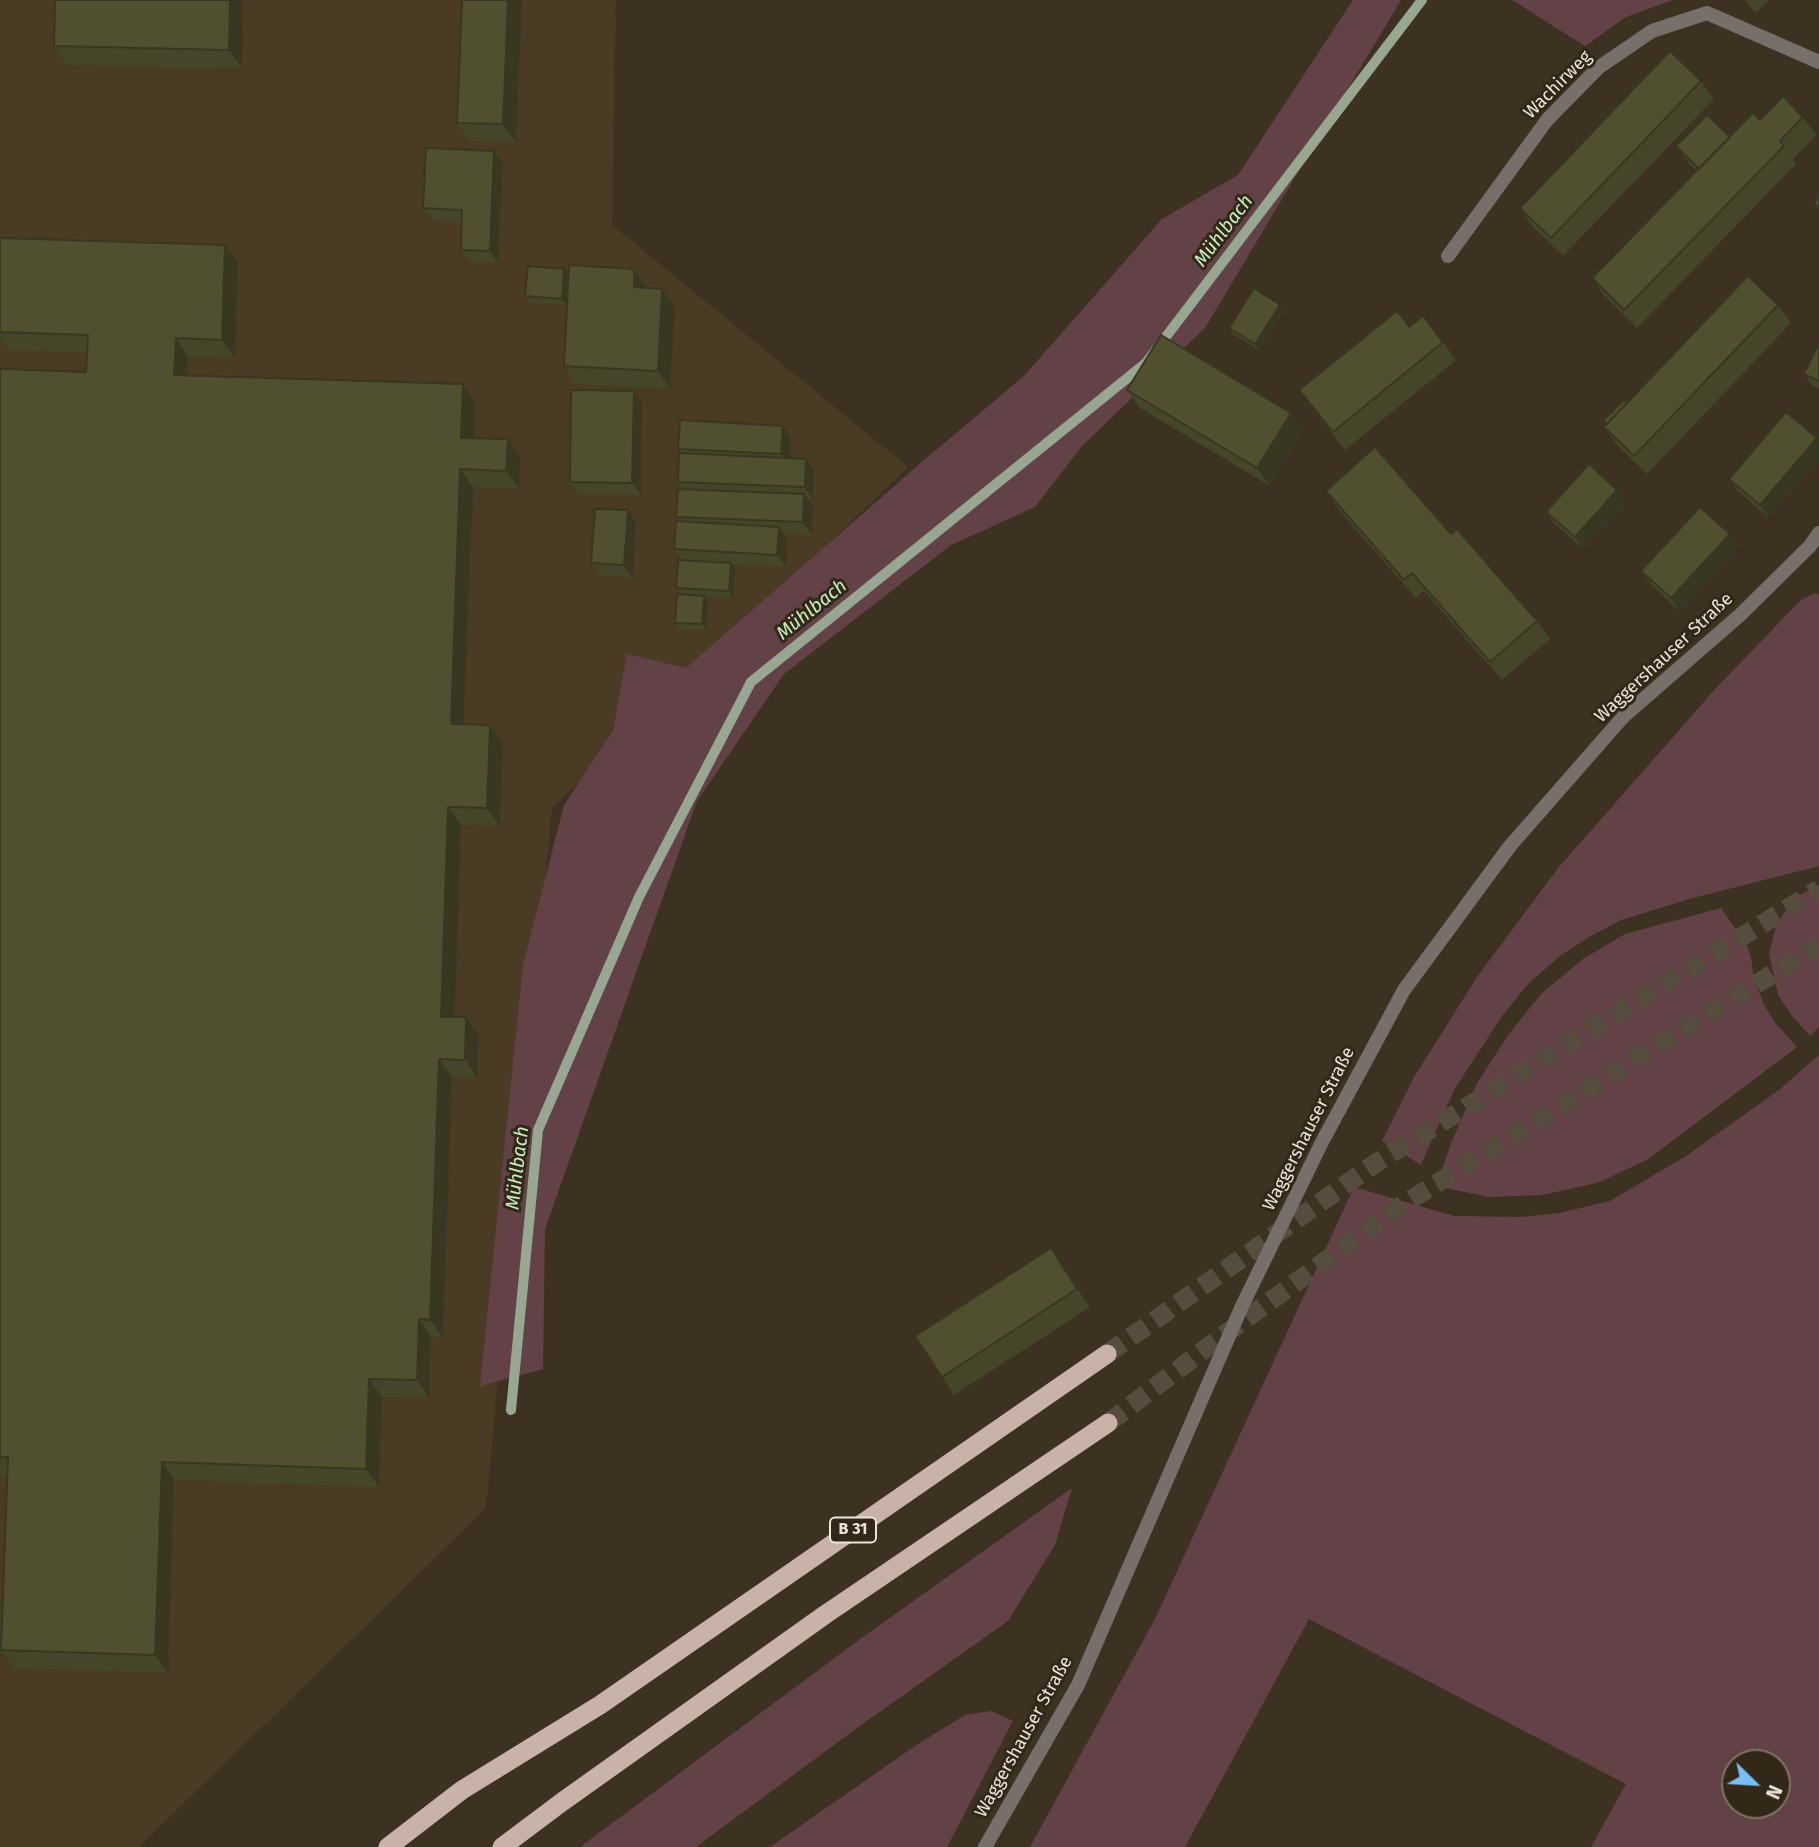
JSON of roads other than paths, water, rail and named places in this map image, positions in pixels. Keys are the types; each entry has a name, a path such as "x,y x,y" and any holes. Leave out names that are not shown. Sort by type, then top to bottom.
{"highway":[{"name":"B 31","path":"388,1847 463,1790 600,1705 1107,1354"},
{"path":"502,1847 825,1614 1108,1423"}],"street":[{"name":"Wachirweg","path":"1448,256 1547,120 1598,68 1652,31 1707,13 1819,62"},
{"name":"Waggershauser Straße","path":"985,1847 1078,1685 1242,1306 1322,1142 1404,990 1510,846 1623,717 1814,550 1819,533"}],"waterway":[{"name":"Mühlbach","path":"511,1410 538,1130 639,897 751,682 1146,363 1422,0"}],"tunnel":[{"path":"1107,1354 1376,1163 1819,889"},
{"path":"1108,1423 1399,1207 1819,945"}]}
